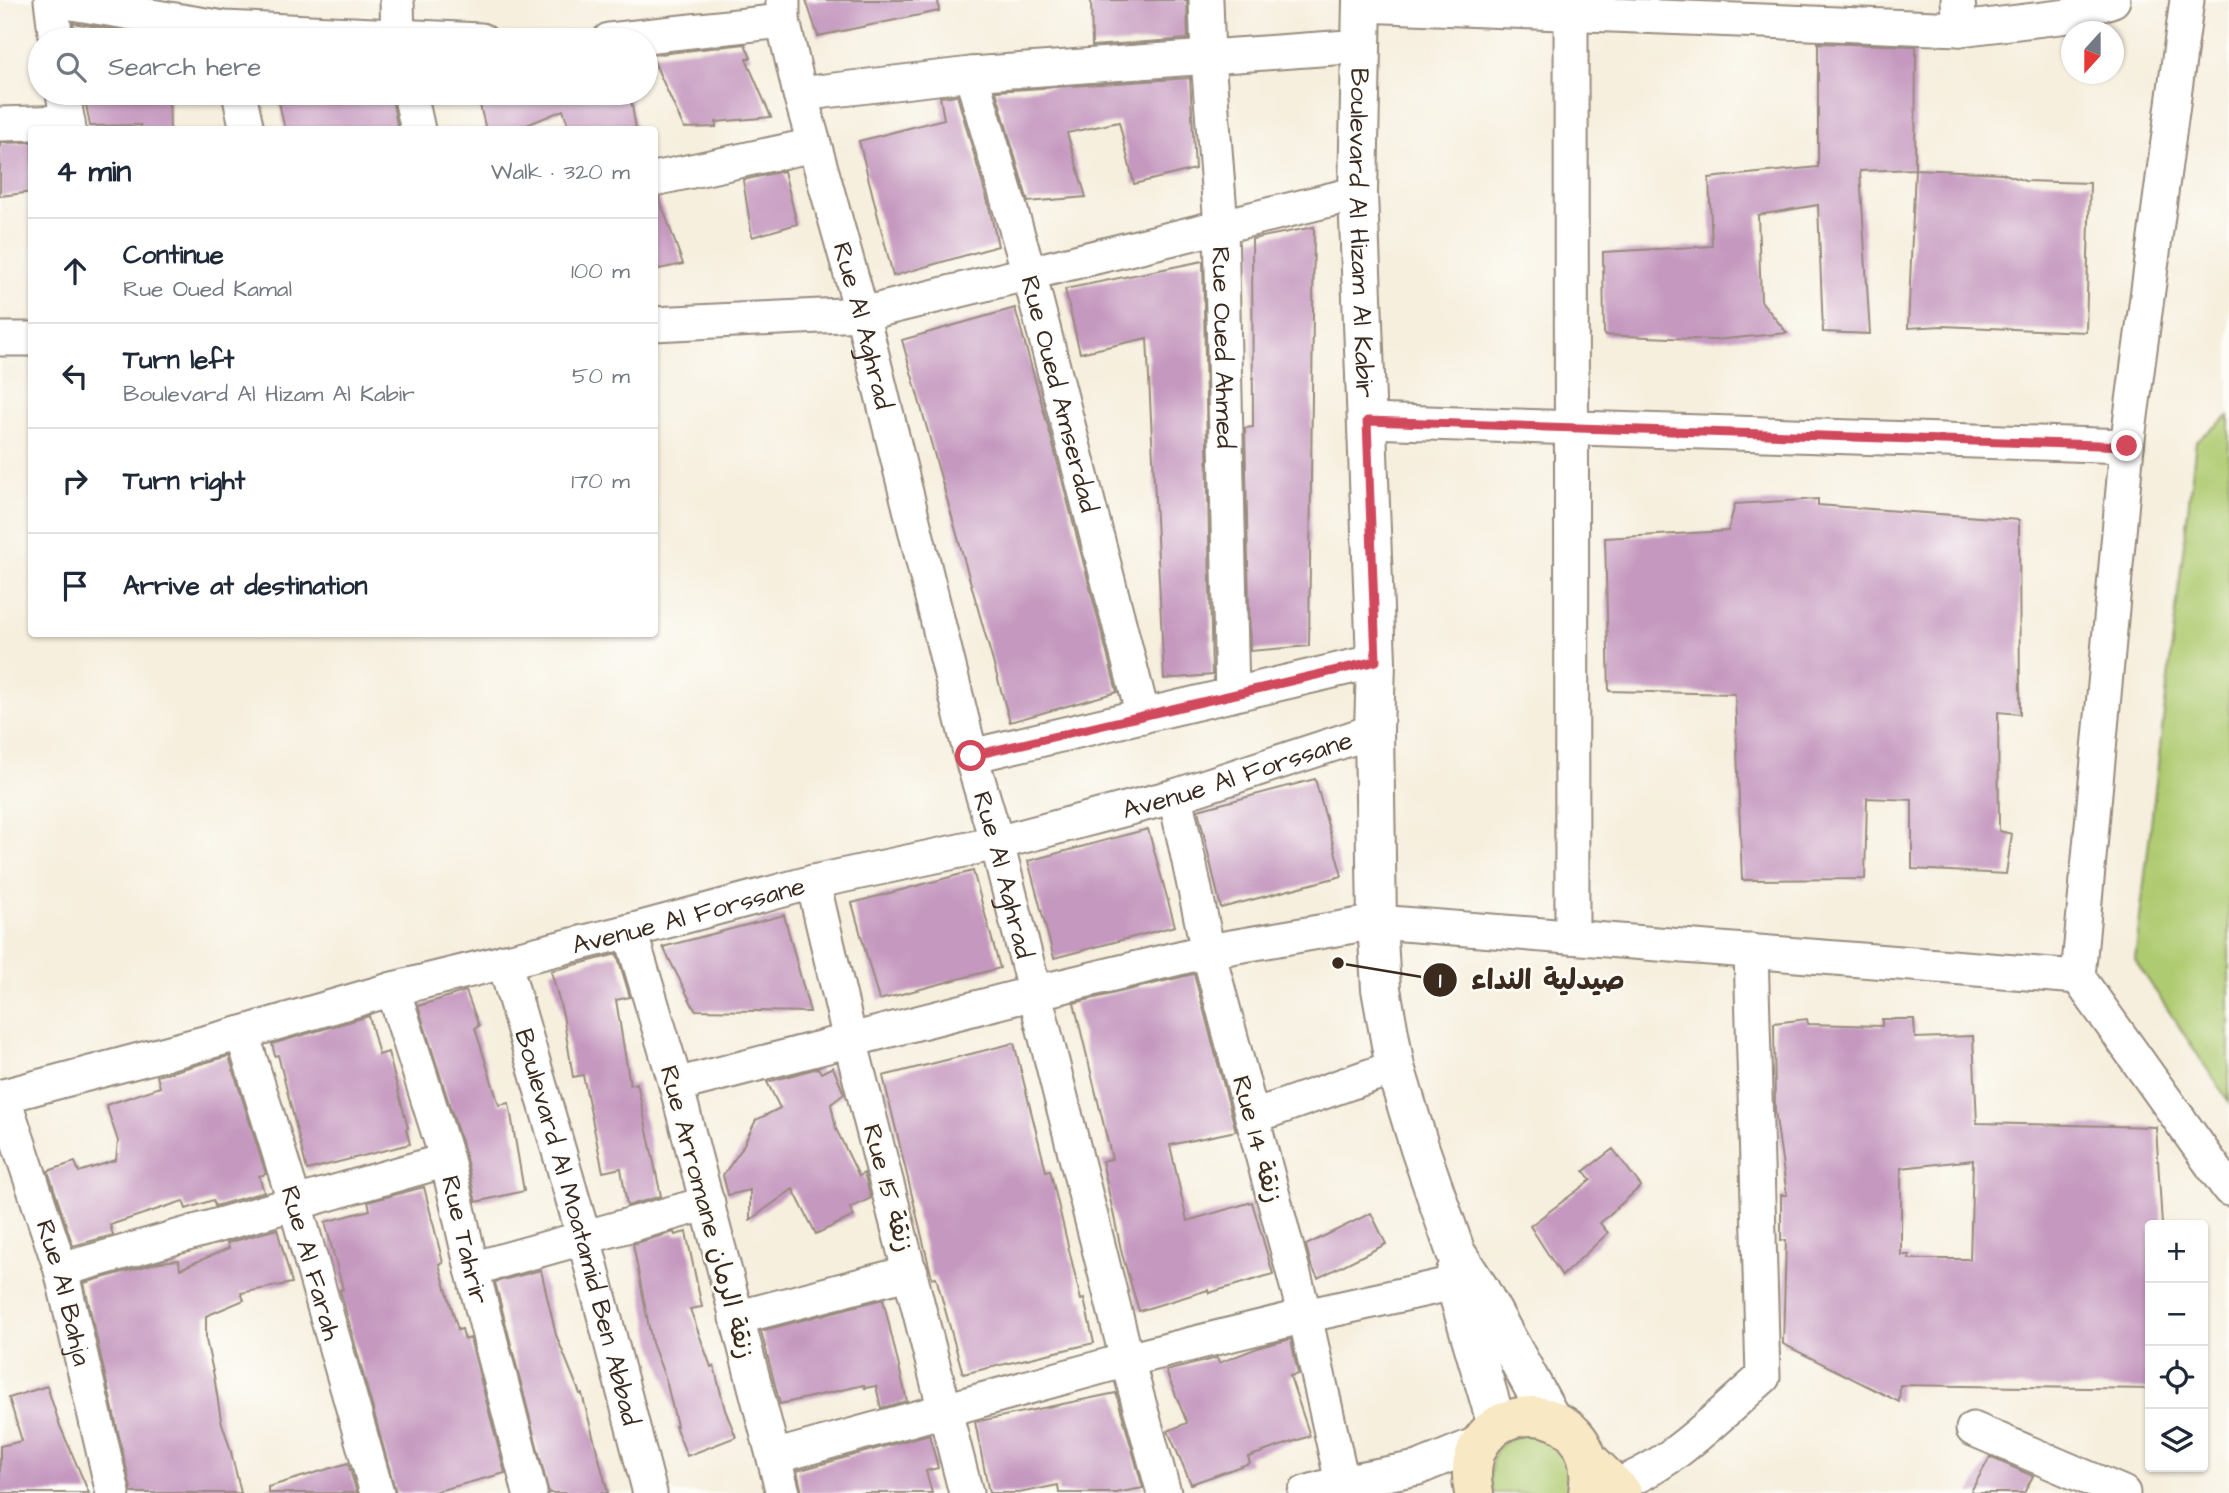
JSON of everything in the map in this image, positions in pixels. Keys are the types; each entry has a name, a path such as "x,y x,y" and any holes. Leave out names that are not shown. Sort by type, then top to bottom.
{"main road":[{"path":"1481,1459 1523,1416 1552,1419 1575,1434 1601,1485"}],"street":[{"path":"55,28 52,0 283,28"},
{"path":"397,0 398,28"},
{"name":"Rue Oued Ahmed","path":"1206,0 1221,226 1232,695"},
{"path":"1362,2 2068,16 2113,0"},
{"path":"2187,0 2127,446 2078,977 2229,1189"},
{"name":"Boulevard Al Hizam Al Kabir","path":"1362,2 1358,193 1376,661 1374,731 1377,922 1381,989 1395,1067 1464,1275 1552,1419"},
{"path":"1571,7 1572,937"},
{"path":"658,32 783,10"},
{"name":"Rue Al Aghrad","path":"783,10 800,94 862,314 971,756 997,843 1126,1360 1164,1493"},
{"path":"800,94 971,74 1362,46"},
{"name":"Rue Oued Amserdad","path":"971,74 1029,273 1143,716"},
{"path":"242,105 246,126"},
{"path":"413,105 417,126"},
{"path":"0,124 67,115"},
{"path":"658,178 814,145"},
{"path":"658,324 862,314 1358,193"},
{"path":"0,339 28,339"},
{"path":"1367,421 2127,446"},
{"path":"971,756 1376,661"},
{"name":"Avenue Al Forssane","path":"1,1097 242,1033 393,989 813,883 997,843 1175,796 1374,731"},
{"name":"Rue 14 زنقة","path":"1175,796 1208,951 1305,1316 1342,1482"},
{"name":"Rue 15 زنقة","path":"813,883 850,1040 967,1493"},
{"path":"676,1085 1208,951 1377,922 2078,977"},
{"name":"Rue Arromane زنقة الرمان","path":"630,931 676,1085 783,1493"},
{"path":"1601,1485 1665,1462 1763,1377 1751,951"},
{"name":"Boulevard Al Moatamid Ben Abbad","path":"504,961 584,1238 649,1493"},
{"name":"Rue Tahrir","path":"393,989 447,1160 471,1269 530,1493"},
{"name":"Rue Al Farah","path":"242,1033 295,1204 377,1493"},
{"path":"1252,1117 1395,1067"},
{"name":"Rue Al Bahja","path":"1,1097 61,1270 113,1493"},
{"path":"61,1270 447,1160"},
{"path":"471,1269 708,1203"},
{"path":"736,1318 911,1272"},
{"path":"774,1457 1126,1360 1464,1275"},
{"name":"Boulevard Al Hizam Al Kabir","path":"1464,1275 1481,1459"},
{"path":"1973,1429 2123,1493"},
{"path":"1305,1493 1342,1482 1481,1459"}],"green space":[{"path":"2229,416 2229,1102 2135,960 2196,441"},
{"path":"1526,1432 1554,1438 1572,1458 1570,1493 1494,1493 1490,1475 1497,1449 1509,1439"}],"building":[{"path":"806,0 938,0 939,11 818,36"},
{"path":"1091,0 1187,0 1188,39 1092,46"},
{"path":"73,23 104,28 74,28"},
{"path":"1818,43 1916,46 1915,169 1860,171 1870,334 1823,332 1818,205 1758,215 1761,301 1787,333 1714,340 1604,335 1603,252 1712,246 1709,178 1818,167"},
{"path":"745,44 751,58 746,59 771,117 716,122 716,127 684,128 658,70 658,54"},
{"path":"1190,78 1195,169 1134,184 1119,122 1067,133 1086,197 1028,202 996,91"},
{"path":"957,95 998,246 893,276 859,141 944,119 940,97"},
{"path":"86,105 169,105 170,126 90,126"},
{"path":"280,105 393,105 397,126 284,126"},
{"path":"480,105 632,105 635,126 569,126 563,110 525,126 485,126"},
{"path":"28,142 28,192 0,196 0,143"},
{"path":"1915,169 2002,173 2025,181 2090,183 2086,332 1942,326 1908,328"},
{"path":"784,171 797,224 752,237 743,180"},
{"path":"658,198 659,198 683,264 658,269"},
{"path":"1314,227 1309,646 1250,651 1245,428 1253,427 1252,239"},
{"path":"1203,261 1212,675 1164,679 1147,338 1080,353 1065,289"},
{"path":"1015,308 1117,692 1010,722 902,340"},
{"path":"1818,499 1818,505 2019,520 2020,714 1998,712 1999,831 2012,834 2006,874 1912,869 1912,800 1867,798 1865,879 1742,880 1735,694 1609,691 1605,538 1728,531 1735,504"},
{"path":"1315,779 1342,876 1221,908 1198,810"},
{"path":"1148,829 1175,926 1054,958 1028,861"},
{"path":"973,871 1000,968 879,1000 852,903"},
{"path":"784,915 810,1012 695,1010 663,947"},
{"path":"617,954 630,997 616,1000 630,1085 637,1083 661,1196 627,1206 621,1168 603,1172 583,1075 573,1077 563,1015 551,971"},
{"path":"1194,974 1236,1131 1170,1145 1187,1221 1252,1202 1273,1274 1139,1311 1122,1254 1102,1161 1112,1159 1074,1003"},
{"path":"466,991 479,1026 475,1028 499,1105 509,1103 524,1191 476,1202 465,1154 418,1006"},
{"path":"369,1016 379,1055 388,1052 410,1144 307,1170 278,1055 275,1056 272,1044"},
{"path":"1807,1019 1808,1024 1882,1026 1882,1019 1914,1019 1915,1038 1973,1036 1977,1123 2156,1127 2162,1220 2145,1220 2145,1389 1900,1385 1899,1402 1783,1344 1786,1240 1781,1241 1781,1195 1787,1195 1775,1111 1774,1023","holes":["1973,1160 1970,1259 1909,1259 1909,1255 1901,1255 1901,1168"]},
{"path":"1014,1043 1094,1343 963,1374 936,1277 932,1278 883,1076"},
{"path":"229,1056 266,1174 259,1176 264,1192 215,1206 213,1200 186,1209 183,1201 110,1225 113,1235 73,1246 48,1171 75,1162 79,1172 116,1160 118,1141 106,1105 160,1087 157,1076"},
{"path":"833,1067 844,1094 831,1104 836,1129 859,1176 864,1173 871,1198 850,1208 854,1216 816,1234 793,1189 750,1220 750,1190 728,1195 723,1175 741,1150 756,1120 780,1108 767,1082 818,1068 821,1073"},
{"path":"1613,1149 1641,1186 1600,1223 1608,1233 1562,1276 1530,1226 1591,1180 1584,1171"},
{"path":"424,1187 443,1263 439,1264 458,1330 462,1329 465,1340 470,1338 505,1473 430,1493 396,1493 340,1290 343,1289 325,1222 370,1210 368,1202"},
{"path":"1371,1213 1386,1244 1318,1278 1311,1265 1306,1245"},
{"path":"277,1229 292,1283 241,1293 244,1300 206,1316 206,1340 221,1420 241,1493 132,1493 84,1283 160,1262 179,1260 180,1269 229,1248 227,1243"},
{"path":"674,1232 675,1235 686,1232 702,1307 690,1309 711,1367 714,1366 725,1410 736,1437 687,1456 675,1426 666,1380 652,1343 633,1244"},
{"path":"541,1270 556,1335 582,1394 608,1493 549,1493 495,1282"},
{"path":"883,1299 907,1401 881,1408 876,1386 865,1388 864,1385 780,1404 761,1331"},
{"path":"1291,1339 1298,1374 1290,1376 1310,1436 1248,1457 1250,1463 1191,1484 1168,1431 1187,1423 1166,1371 1217,1358 1219,1363 1260,1347"},
{"path":"47,1386 60,1426 89,1493 0,1493 0,1446 22,1441 9,1398"},
{"path":"1116,1393 1143,1488 1116,1493 1059,1493 1058,1485 1019,1493 989,1493 975,1422"},
{"path":"929,1434 938,1468 926,1471 932,1493 802,1493 797,1471"},
{"path":"1990,1457 2033,1476 2024,1493 1970,1493"},
{"path":"348,1463 357,1493 268,1493 268,1487"}],"place":[{"name":"صيدلية النداء","path":"1338,963"}],"route":[{"path":"971,756 1376,661 1367,421 2127,446"}]}
